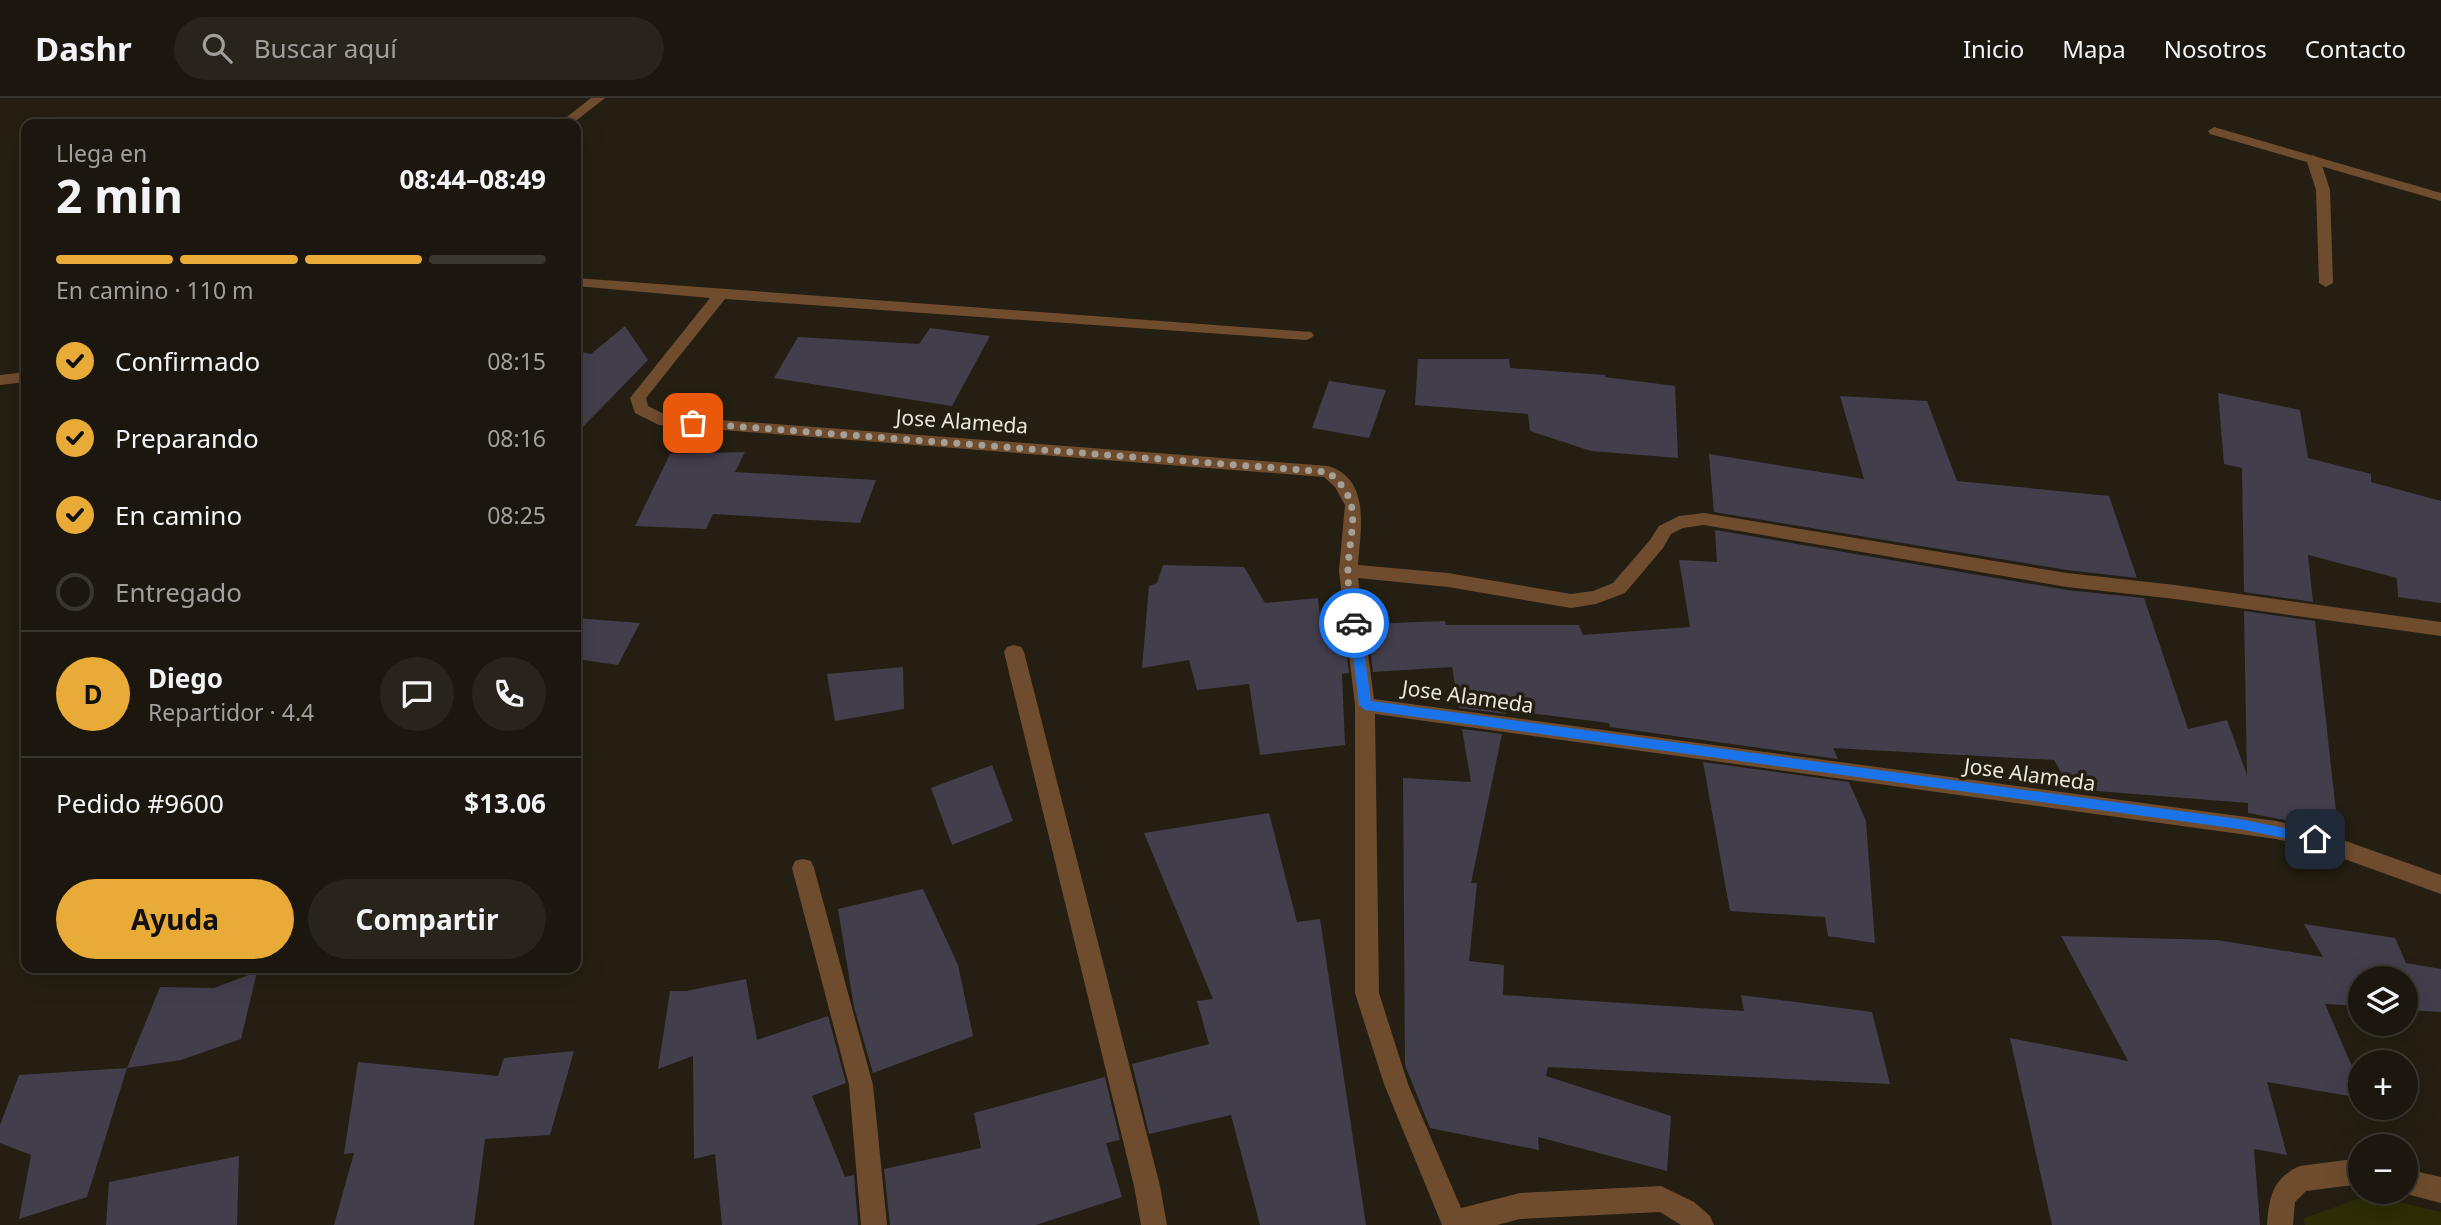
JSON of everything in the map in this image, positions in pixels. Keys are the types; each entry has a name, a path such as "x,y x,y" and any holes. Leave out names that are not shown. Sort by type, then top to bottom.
{"street":[{"path":"571,119 599,98"},
{"path":"2214,131 2441,197"},
{"path":"2313,159 2323,190 2326,283"},
{"path":"581,282 1306,335"},
{"name":"Jose Alameda","path":"721,294 638,398 641,409 665,421 1328,472 1342,483 1354,505 1348,571 1365,705 2276,830 2315,839 2441,885"},
{"path":"0,380 21,378"},
{"path":"1348,571 1448,580 1571,601 1596,597 1619,588 1657,544 1665,530 1679,522 1704,519 2067,580 2175,592 2441,629"},
{"path":"1014,652 1147,1186 1154,1225"},
{"path":"1365,705 1367,993 1396,1084 1455,1224 1520,1206 1661,1199 1685,1211 1701,1225"},
{"path":"803,868 861,1085 874,1225"},
{"path":"2280,1225 2282,1196 2300,1180 2348,1173"},
{"path":"2418,1185 2441,1190"}],"shaded area":[{"path":"2348,1202 2407,1204 2441,1212 2441,1225 2305,1225 2304,1218"}],"building":[{"path":"625,326 648,360 581,429 581,352 591,354"},
{"path":"930,328 990,336 952,406 774,378 798,337 919,344"},
{"path":"1418,359 1509,359 1510,368 1605,375 1675,386 1678,458 1591,451 1530,431 1528,414 1415,405"},
{"path":"1329,381 1386,390 1369,438 1312,428"},
{"path":"2218,393 2300,410 2308,458 2371,474 2371,482 2441,501 2441,603 2398,597 2397,578 2308,555 2313,602 2244,592 2242,468 2224,464"},
{"path":"1840,396 1927,401 1957,481 2109,496 2137,578 2067,570 1714,512 1709,454 1864,479"},
{"path":"745,452 735,472 876,480 860,523 713,514 706,529 635,526 670,454"},
{"path":"1715,530 2067,590 2144,598 2188,729 2227,720 2247,775 2244,611 2315,621 2338,830 2248,813 2248,803 2071,789 2054,760 1833,748 1838,759 1610,727 1609,723 1507,710 1506,714 1459,708 1452,667 1373,672 1367,624 1445,621 1446,625 1579,625 1583,635 1690,627 1679,560 1717,562"},
{"path":"1163,565 1244,567 1265,603 1318,598 1321,626 1343,625 1349,673 1342,674 1345,745 1260,755 1249,684 1197,690 1189,660 1142,668 1149,586 1157,583"},
{"path":"581,618 640,623 618,665 581,660"},
{"path":"903,667 904,709 835,721 827,674"},
{"path":"1462,729 1502,734 1471,883 1477,883 1469,961 1504,965 1503,995 1744,1011 1741,995 1872,1012 1890,1084 1548,1067 1546,1076 1671,1116 1667,1171 1538,1137 1539,1150 1430,1128 1405,1065 1403,778 1471,782"},
{"path":"1703,762 1849,782 1866,821 1875,943 1828,936 1825,917 1730,911"},
{"path":"992,765 1013,821 952,845 931,788"},
{"path":"1269,813 1297,922 1320,919 1366,1225 1260,1225 1231,1115 1149,1134 1132,1064 1209,1044 1197,1001 1213,999 1144,833"},
{"path":"923,889 958,965 973,1036 873,1073 854,1007 838,909"},
{"path":"2304,924 2395,938 2406,963 2441,969 2441,1012 2418,1011 2418,966 2348,966 2348,1005 2325,1004 2348,1057 2348,1096 2267,1082 2287,1155 2254,1149 2260,1225 2052,1225 2010,1038 2128,1061 2061,936 2217,940 2323,957"},
{"path":"257,973 241,1039 181,1060 127,1068 160,987 214,988"},
{"path":"746,979 757,1040 828,1016 846,1083 812,1096 845,1177 854,1175 858,1225 722,1225 715,1154 694,1159 693,1056 658,1069 670,991 686,991"},
{"path":"574,1051 550,1135 485,1139 474,1225 334,1225 354,1153 344,1154 358,1062 498,1076 504,1058"},
{"path":"127,1068 87,1197 19,1219 31,1155 0,1143 0,1125 19,1075"},
{"path":"1105,1077 1120,1140 1106,1143 1122,1197 1036,1225 890,1225 884,1169 981,1148 974,1113"},
{"path":"239,1156 237,1225 106,1225 109,1182"}],"way so far":[{"path":"693,423 1328,472 1342,483 1354,505 1348,571 1354,623"}],"route":[{"path":"1354,623 1365,705 2239,824 2315,839"}]}
